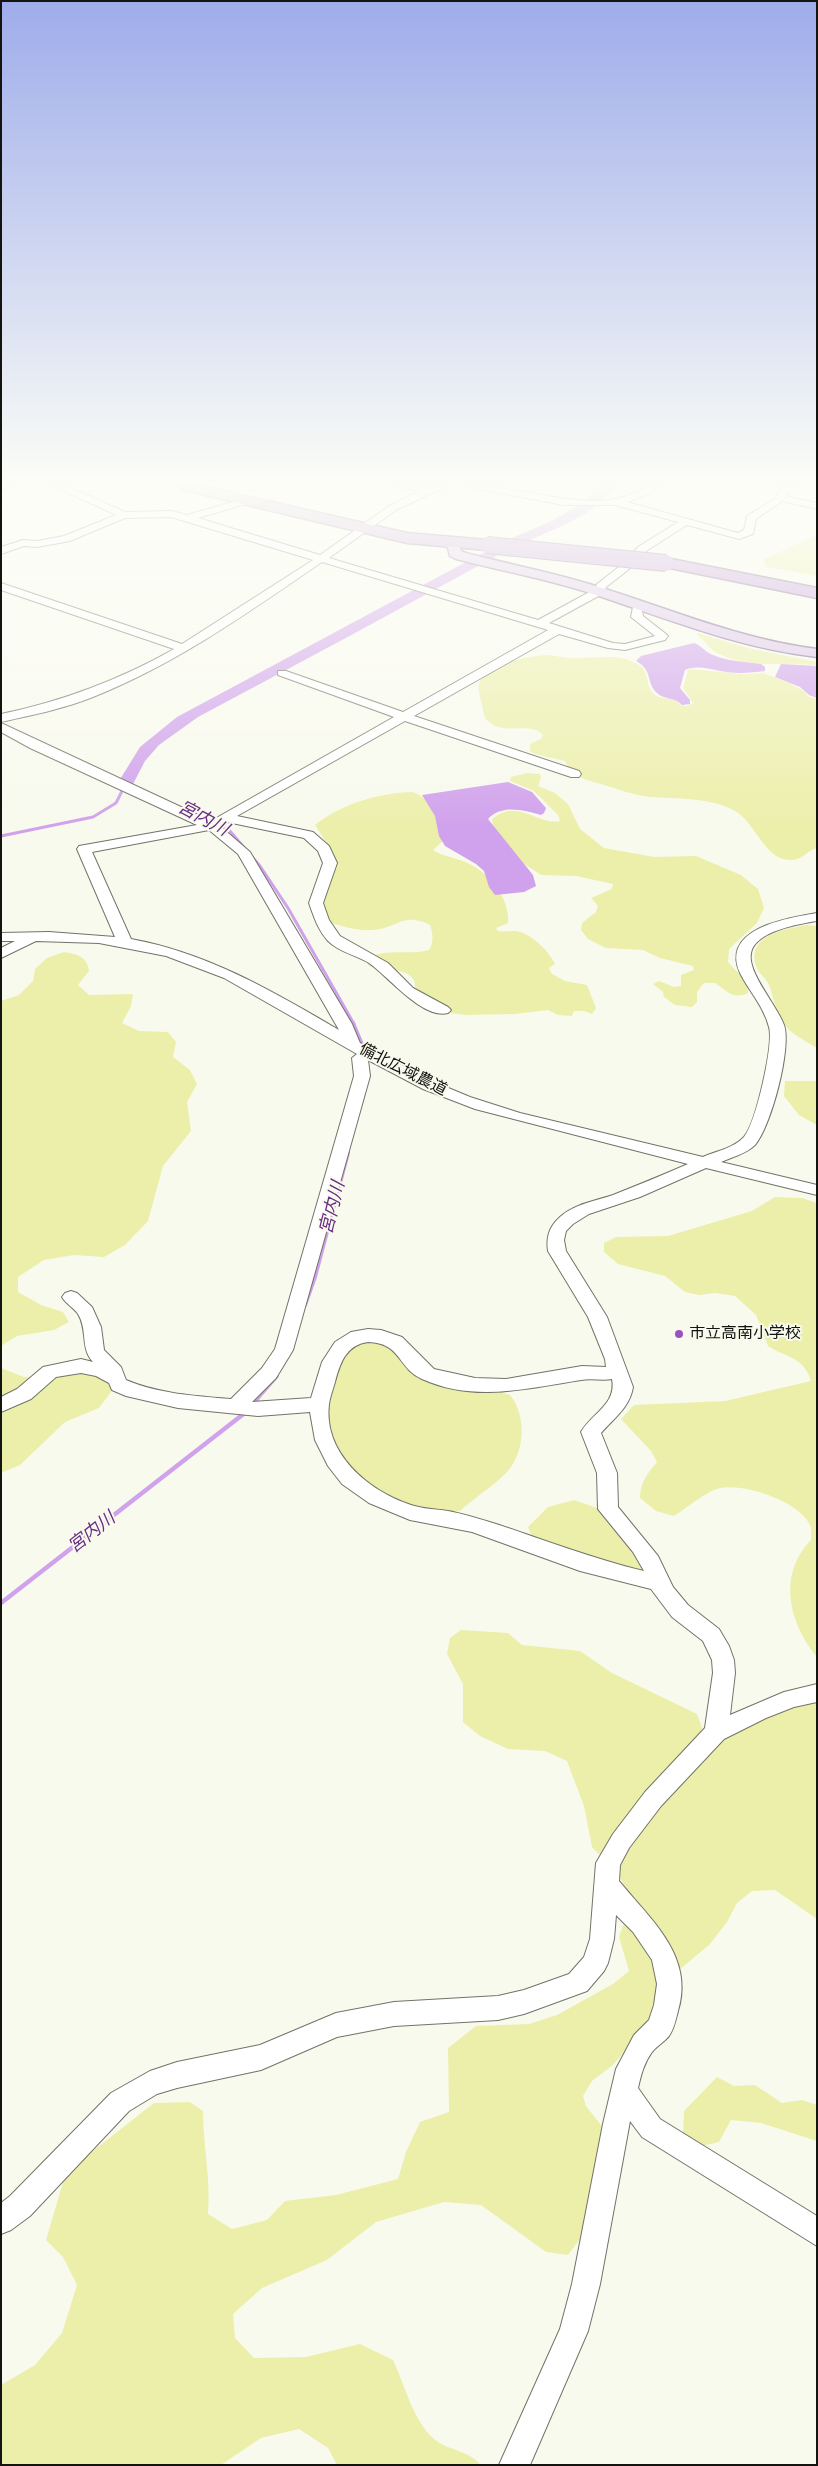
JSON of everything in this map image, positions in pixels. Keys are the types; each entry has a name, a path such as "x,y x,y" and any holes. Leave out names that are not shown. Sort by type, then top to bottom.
{"main road":[{"path":"625,601 744,642 766,647 817,653"}],"street":[{"path":"45,601 183,648"},
{"path":"1,718 93,693 136,674 183,648 256,601"},
{"path":"462,601 612,646 625,647 661,638 662,636 637,617 637,609 642,607"},
{"path":"541,624 583,601"},
{"path":"124,943 84,849 211,826 559,629"},
{"path":"282,674 575,774"},
{"path":"1,727 34,745 211,826 233,842 252,867 362,1053 362,1076 284,1350 270,1373 242,1408"},
{"path":"226,818 308,835 324,849 329,858 328,870 316,903 328,932 334,940 347,948 382,965 408,991 443,1010"},
{"path":"716,1732 724,1673 723,1660 718,1646 711,1635 680,1611 658,1583 651,1562 608,1509 607,1472 591,1437 594,1428 613,1410 623,1394 624,1384 608,1339 588,1300 555,1253 554,1243 559,1227 574,1214 705,1163 746,1144 759,1129 779,1050 777,1028 763,997 745,966 744,953 749,943 766,930 785,923 817,917"},
{"path":"1,954 36,936"},
{"name":"備北広域農道","path":"1,937 36,936 124,943 193,960 231,976 362,1053 436,1089 488,1108 817,1190"},
{"path":"71,1297 86,1311 92,1326 95,1352 113,1370 119,1385 133,1392 242,1408 319,1404"},
{"path":"616,1365 613,1372 608,1374 587,1372 510,1387 478,1386 428,1374 414,1365 400,1346 392,1339 380,1336 364,1336 344,1342 330,1363 319,1404 320,1424 327,1447 340,1471 360,1488 379,1499 410,1512 455,1520 587,1565 658,1583"},
{"path":"1,1405 24,1394 50,1372 90,1366 116,1379"},
{"path":"1,2220 20,2206 120,2102 150,2084 177,2075 261,2056 336,2025 394,2014 498,2008 524,2002 578,1983 595,1963 602,1938 608,1863 621,1841 653,1799 716,1732 758,1711 792,1698 817,1693"},
{"path":"514,2465 574,2331 586,2284 616,2124 629,2069 643,2044 660,2027 667,2006 670,1984 664,1956 642,1924 633,1918 606,1884"},
{"path":"624,2091 651,2128 817,2232"}],"green space":[{"path":"698,633 748,648 817,662 817,665 752,663 728,658 711,649 697,635"},
{"path":"548,655 571,658 617,658 632,661 645,671 650,688 655,695 674,700 685,706 693,703 683,688 688,670 691,669 743,674 763,673 787,682 804,691 809,697 817,699 817,848 797,859 786,860 777,857 743,817 726,806 704,801 643,796 585,779 571,771 565,761 535,754 530,751 530,744 541,739 543,735 537,731 500,727 493,725 486,719 479,687 481,679 486,673 493,668 512,661"},
{"path":"528,773 540,774 541,778 538,786 555,793 568,804 580,829 604,848 654,857 696,856 741,875 758,889 764,908 757,923 729,949 728,962 744,980 748,993 738,996 727,992 715,983 704,983 697,992 697,1002 692,1007 675,1005 664,997 663,992 653,984 659,981 674,987 681,986 681,975 694,970 693,966 660,958 643,950 606,948 588,939 581,930 582,923 596,912 598,906 591,898 612,889 613,884 576,876 541,875 518,860 494,831 492,819 501,813 510,811 519,811 544,820 560,821 558,815 534,791 510,781 511,777"},
{"path":"413,792 426,800 437,818 444,840 433,850 472,865 488,877 501,894 508,913 508,923 496,928 498,931 521,932 533,938 544,948 555,964 549,968 552,974 565,981 587,985 596,1008 592,1014 584,1011 574,1011 572,1016 558,1015 548,1010 515,1014 466,1015 443,1012 414,996 415,986 413,979 408,974 369,966 365,960 380,954 429,950 432,944 430,925 420,921 405,920 380,929 360,930 328,922 319,899 331,867 333,853 315,825 349,805 387,794"},
{"path":"806,925 817,926 817,1048 785,1025 769,985 758,970 754,957 756,948 768,936"},
{"path":"64,952 77,955 86,962 89,971 78,985 89,995 133,994 131,1006 122,1023 139,1031 168,1032 176,1042 173,1057 190,1070 197,1084 187,1102 191,1131 163,1166 148,1221 125,1245 104,1257 74,1255 44,1260 18,1277 18,1292 41,1305 63,1312 69,1322 54,1330 17,1336 1,1346 1,1001 19,995 33,981 35,969 47,958"},
{"path":"785,1081 817,1081 817,1125 799,1115 784,1096"},
{"path":"775,1197 802,1198 817,1203 817,1657 799,1629 791,1599 791,1583 794,1568 800,1554 811,1540 811,1528 806,1519 797,1510 770,1496 755,1491 727,1487 707,1494 674,1516 656,1511 640,1498 641,1488 645,1479 657,1462 651,1451 621,1419 634,1405 725,1401 811,1381 808,1373 794,1359 768,1346 756,1315 735,1296 715,1293 699,1295 685,1292 665,1276 618,1264 604,1252 604,1243 616,1237 668,1236 752,1211"},
{"path":"361,1339 384,1340 405,1360 510,1395 516,1404 520,1414 522,1437 516,1458 503,1476 460,1511 433,1511 410,1507 367,1486 337,1456 325,1423 334,1367"},
{"path":"1,1368 24,1377 39,1378 78,1371 105,1374 114,1388 99,1408 65,1422 20,1465 1,1473"},
{"path":"574,1500 600,1509 643,1562 640,1570 533,1540 528,1527 548,1507"},
{"path":"461,1630 508,1633 522,1645 580,1651 612,1673 697,1714 702,1728 701,1737 716,1743 776,1711 792,1705 817,1700 817,1919 775,1890 752,1891 737,1903 727,1922 710,1944 659,1987 646,2027 613,2065 592,2081 583,2096 586,2106 601,2125 604,2148 583,2235 568,2255 546,2252 481,2205 444,2202 376,2222 327,2260 262,2288 233,2314 235,2338 254,2358 306,2357 360,2344 393,2360 415,2412 426,2431 439,2443 470,2456 481,2465 337,2465 328,2448 299,2429 261,2438 221,2465 1,2465 1,2385 35,2365 62,2333 77,2285 63,2257 46,2240 66,2172 154,2103 190,2102 203,2111 209,2201 208,2214 232,2229 267,2220 285,2201 336,2195 398,2179 406,2152 420,2122 449,2112 448,2048 476,2026 529,2024 557,2015 613,1984 629,1971 619,1937 625,1920 629,1896 619,1875 592,1847 584,1806 567,1761 545,1751 508,1749 480,1736 463,1722 463,1684 447,1654 450,1638"},
{"path":"717,2077 734,2086 755,2085 782,2103 802,2100 817,2105 817,2141 761,2123 731,2120 719,2142 698,2147 683,2134 684,2111"}],"shaded area":[{"path":"694,643 718,657 761,664 765,667 765,671 737,673 703,668 685,670 680,688 690,700 690,704 682,705 679,702 663,697 653,689 645,669 636,661 641,656"},
{"path":"781,664 817,666 817,698 809,695 800,687 775,677"},
{"path":"508,782 532,792 546,808 541,815 520,810 506,810 494,814 488,819 533,875 536,886 524,892 495,895 489,887 484,871 476,864 445,846 439,836 435,816 422,795"}],"waterway":[{"name":"宮内川","path":"127,781 138,759 146,750 182,720 404,601"},
{"name":"宮内川","path":"1,836 93,817 116,803 127,781 133,785"},
{"name":"宮内川","path":"205,818 229,830 260,866 288,908 354,1024"},
{"name":"宮内川","path":"353,1023 364,1049"},
{"name":"宮内川","path":"305,1305 315,1277 348,1153"},
{"name":"宮内川","path":"256,1400 277,1376"},
{"name":"宮内川","path":"252,1405 257,1399"},
{"name":"宮内川","path":"1,1603 246,1412"}],"place":[{"name":"市立高南小学校","path":"679,1334"}]}
